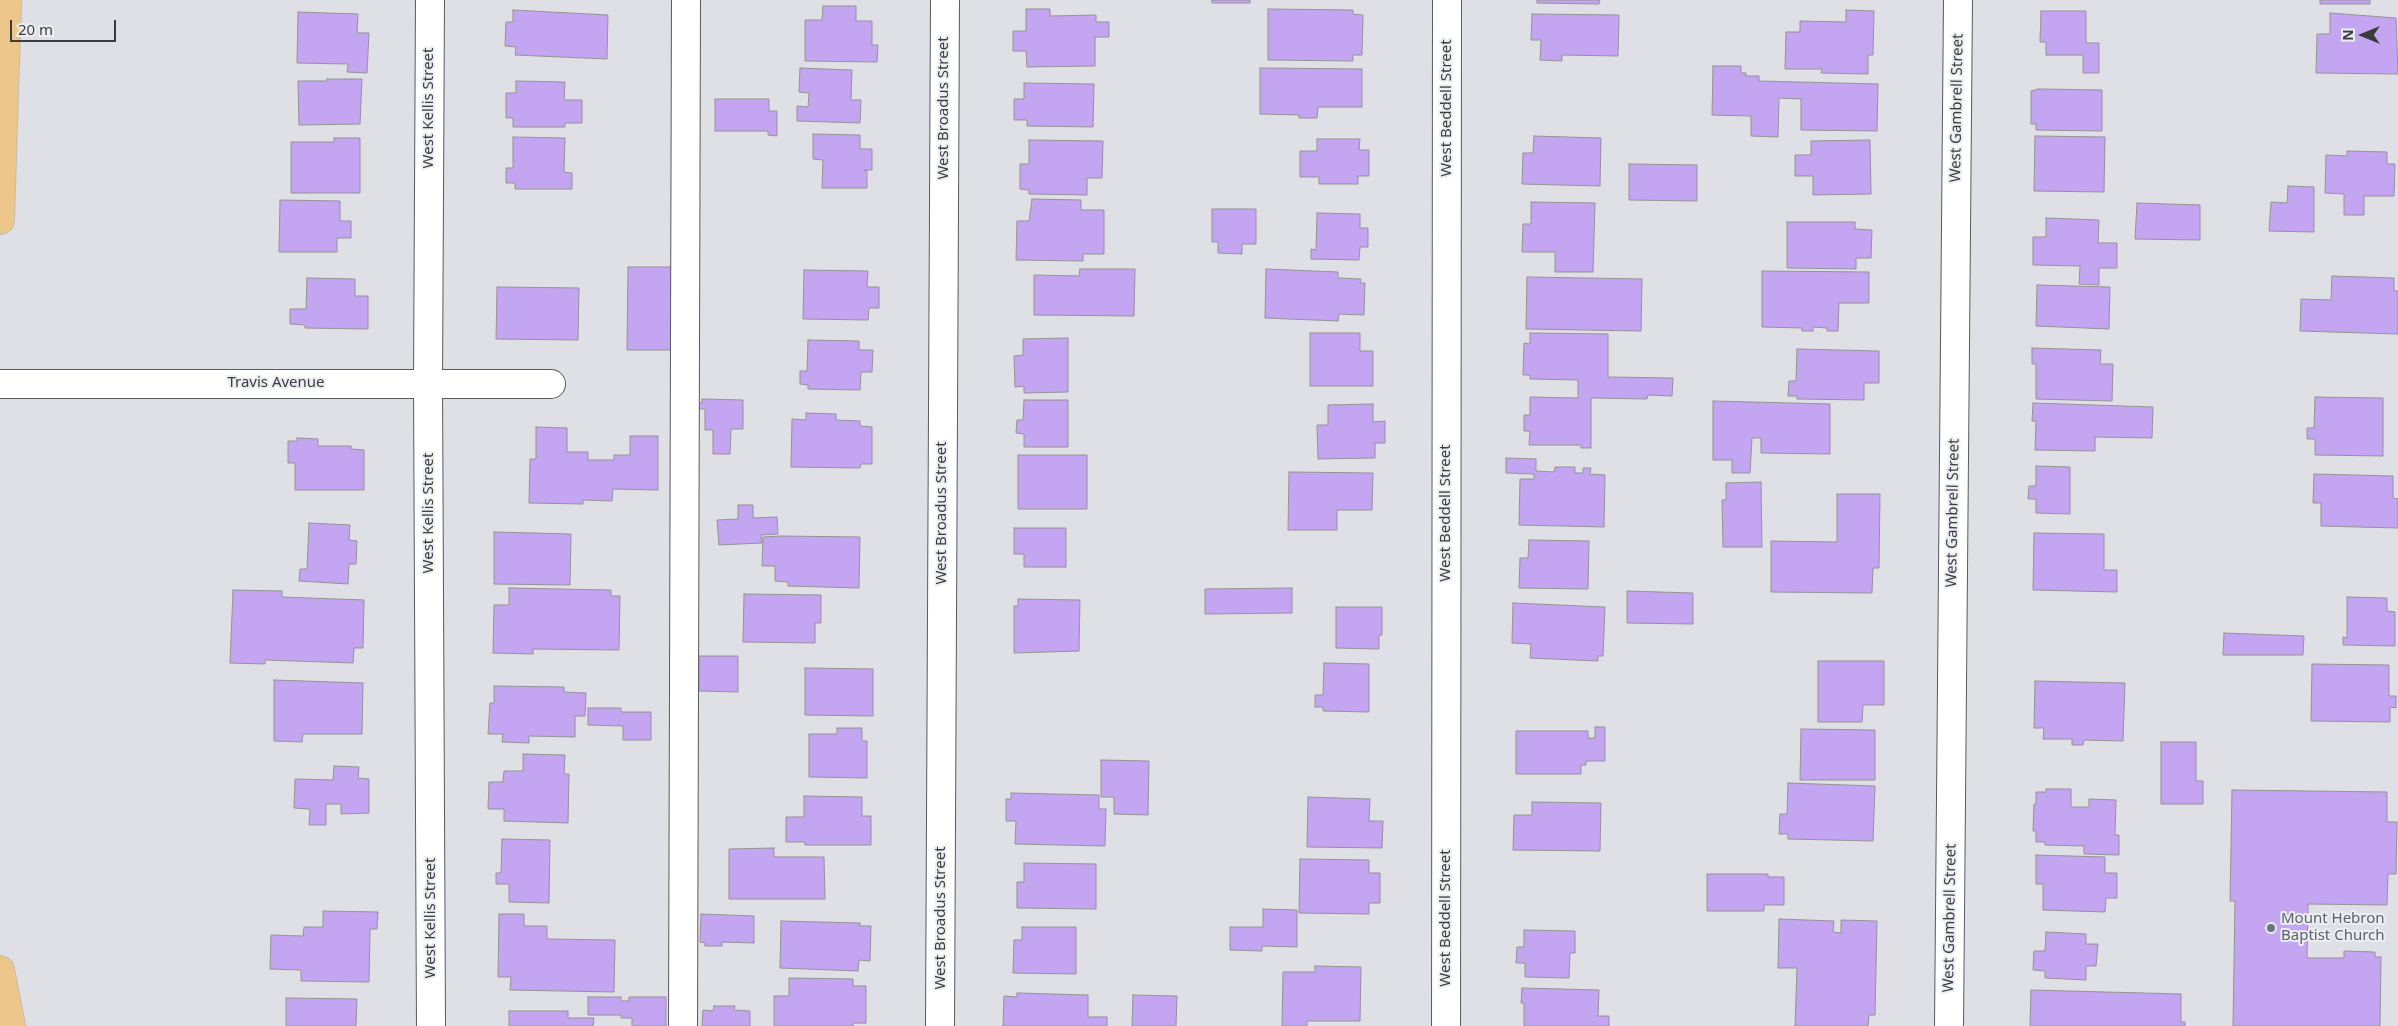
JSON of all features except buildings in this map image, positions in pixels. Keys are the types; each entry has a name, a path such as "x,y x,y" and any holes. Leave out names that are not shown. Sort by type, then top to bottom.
{"main road":[{"path":"0,220 7,0"},
{"path":"0,970 11,1026"}],"street":[{"name":"West Kellis Street","path":"430,0 428,383 432,1026"},
{"path":"684,1026 686,0"},
{"name":"West Broadus Street","path":"940,1026 944,0"},
{"name":"West Beddell Street","path":"1446,1026 1447,0"},
{"name":"West Gambrell Street","path":"1949,1026 1958,0"},
{"name":"Travis Avenue","path":"0,384 551,384"}],"place":[{"name":"Mount Hebron Baptist Church","path":"2271,928"}]}
